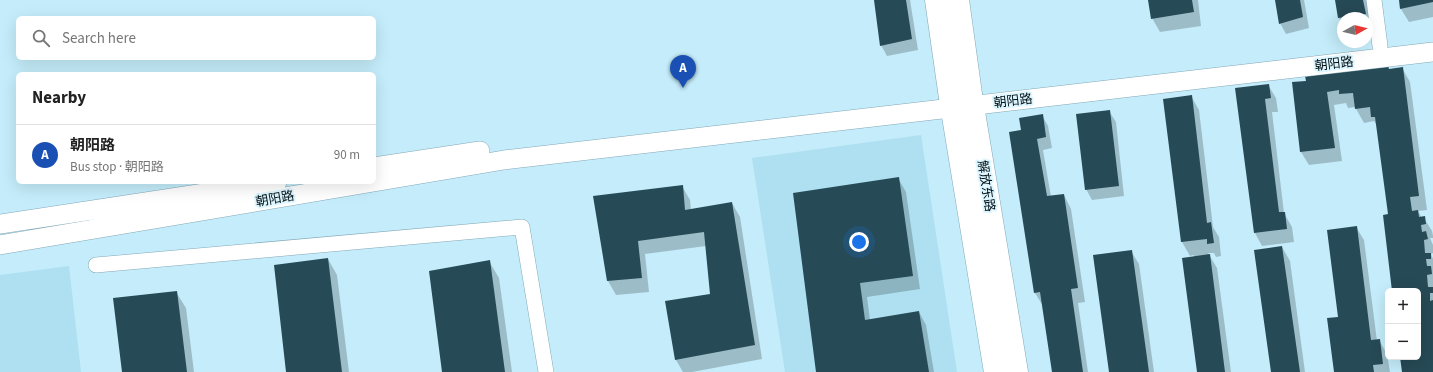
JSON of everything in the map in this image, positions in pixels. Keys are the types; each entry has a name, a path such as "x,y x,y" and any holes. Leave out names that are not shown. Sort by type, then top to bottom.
{"main road":[{"name":"解放东路","path":"936,0 994,372"},
{"name":"解放东路","path":"958,0 972,100 1017,372"}],"street":[{"path":"1374,0 1380,46"},
{"name":"朝阳路","path":"376,182 504,160 1433,40"},
{"name":"朝阳路","path":"972,100 1433,52"},
{"name":"朝阳路","path":"376,167 503,148 951,103"},
{"name":"朝阳路","path":"0,224 264,184"},
{"name":"朝阳路","path":"0,245 362,184"},
{"path":"96,265 522,227 546,372"}],"shaded area":[{"path":"921,135 957,372 785,372 752,158"},
{"path":"69,266 81,372 0,372 0,275"}],"building":[{"path":"874,0 906,0 912,39 880,46"},
{"path":"1148,0 1192,0 1194,12 1151,19"},
{"path":"1275,0 1300,0 1303,17 1279,24"},
{"path":"1335,0 1363,0 1366,12 1337,12"},
{"path":"1399,0 1433,0 1433,2 1400,9"},
{"path":"1388,65 1389,69 1403,67 1419,196 1410,197 1412,211 1418,210 1419,217 1425,216 1426,224 1421,225 1422,232 1426,231 1428,239 1424,240 1425,253 1431,253 1431,259 1426,259 1427,266 1431,266 1432,274 1427,275 1428,287 1433,287 1433,293 1430,293 1430,301 1433,300 1433,372 1402,372 1400,360 1421,360 1421,288 1392,288 1383,215 1388,214 1375,117 1371,117 1370,107 1355,109 1353,93 1339,94 1339,90 1327,92 1335,148 1300,152 1292,82 1306,81 1305,76"},
{"path":"1269,84 1271,98 1265,99 1279,212 1285,212 1287,229 1254,233 1235,88"},
{"path":"1192,95 1207,223 1211,222 1214,243 1207,244 1207,239 1181,242 1163,99"},
{"path":"1110,110 1119,186 1085,190 1076,114"},
{"path":"1043,114 1046,137 1037,139 1047,196 1064,194 1078,288 1071,289 1083,372 1052,372 1040,292 1034,293 1009,132 1021,130 1019,118"},
{"path":"899,177 913,276 860,283 865,320 919,311 929,372 816,372 793,193"},
{"path":"683,185 685,210 732,202 755,345 675,360 665,301 710,294 704,232 638,241 642,278 607,281 593,196"},
{"path":"1357,226 1371,340 1380,339 1383,364 1373,365 1374,372 1334,372 1327,318 1338,317 1327,230"},
{"path":"1282,246 1300,372 1271,372 1254,250"},
{"path":"1132,250 1149,372 1109,372 1093,255"},
{"path":"1210,254 1225,372 1197,372 1182,258"},
{"path":"328,258 342,372 286,372 274,265"},
{"path":"490,260 505,372 442,372 429,271"},
{"path":"177,291 187,372 122,372 113,298"}],"place":[{"name":"朝阳路","path":"683,88"}]}
